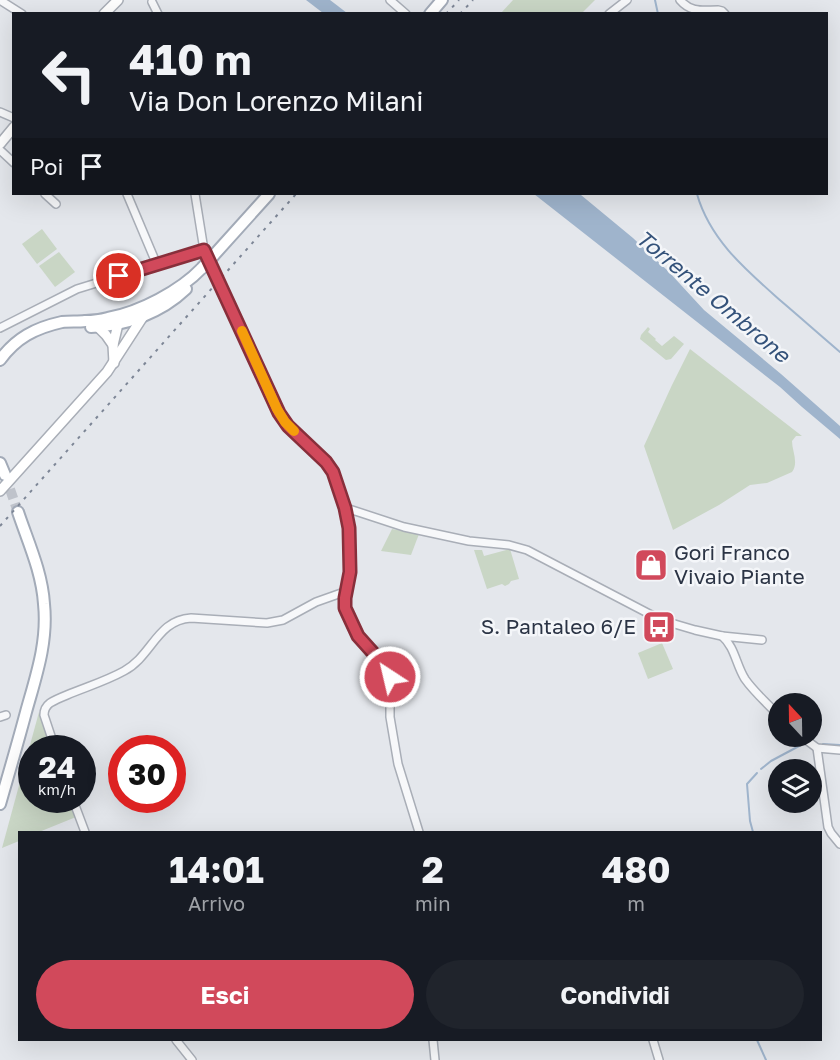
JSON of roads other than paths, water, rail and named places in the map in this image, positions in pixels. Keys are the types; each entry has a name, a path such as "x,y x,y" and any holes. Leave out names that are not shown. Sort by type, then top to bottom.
{"main road":[{"path":"432,12 442,0"},
{"path":"55,325 98,327 144,315 165,305 178,297 190,284 209,252 268,195"},
{"path":"0,360 13,345 42,327 62,322 121,321 198,272"},
{"path":"0,463 4,475"},
{"path":"0,804 38,670 45,630 44,603 39,574 18,512"}],"street":[{"path":"0,0 19,12"},
{"path":"109,12 118,0"},
{"path":"390,0 404,12"},
{"path":"612,12 627,0"},
{"path":"680,0 692,9 723,12"},
{"path":"152,2 157,12"},
{"path":"0,144 12,129"},
{"path":"0,150 12,161"},
{"path":"46,195 56,204"},
{"path":"127,195 157,265"},
{"path":"195,195 209,252 277,409 288,426 329,465 333,472 349,528 351,564 345,608 363,643 389,673 390,717 398,764 419,831"},
{"path":"0,328 73,291 157,265 209,252"},
{"path":"0,491 107,372 144,315"},
{"path":"121,321 128,331 127,341"},
{"path":"114,363 113,345 121,321"},
{"path":"98,327 113,345"},
{"path":"345,508 404,527 469,541 509,545 527,550 661,620 722,636 762,640"},
{"path":"51,735 44,715 49,704 130,667 144,655 170,624 191,618 277,622 320,600 347,591"},
{"path":"722,636 732,649 748,683 768,704"},
{"path":"840,750 817,748 828,827 840,844"},
{"path":"78,813 85,831"},
{"path":"177,1041 192,1060"},
{"path":"433,1041 435,1060"},
{"path":"653,1041 659,1060"}],"water":[{"path":"306,0 330,0 346,12 322,12"},
{"path":"535,195 581,195 633,238 704,310 840,426 840,439 780,387"}],"waterway":[{"path":"655,0 658,12"},
{"path":"697,195 711,226 742,266 840,352"},
{"path":"823,744 840,745"},
{"path":"761,769 797,747"},
{"path":"753,831 747,784 757,773"},
{"path":"757,1041 766,1060"}],"tunnel":[{"path":"5,475 18,512"}],"railway":[{"path":"448,12 459,0"},
{"path":"462,12 473,0"},
{"path":"0,526 295,195"}],"place":[{"name":"Gori Franco Vivaio Piante","path":"651,565"},
{"name":"S. Pantaleo 6/E","path":"659,627"}],"water label":[{"name":"Torrente Ombrone","path":"713,296"}]}
